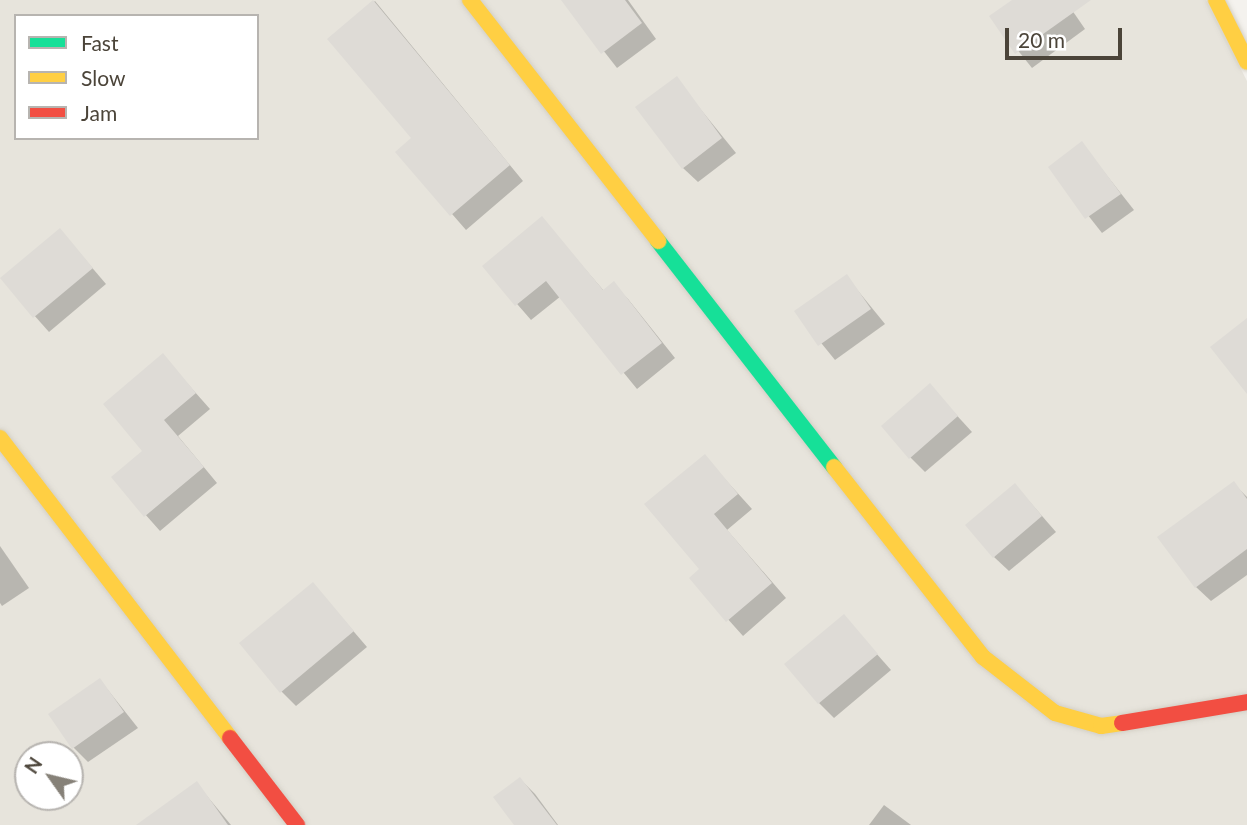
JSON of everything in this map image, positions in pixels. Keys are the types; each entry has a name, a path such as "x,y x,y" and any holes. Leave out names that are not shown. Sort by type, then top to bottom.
{"street":[{"path":"470,0 983,657 1055,713 1101,726 1247,702"},
{"path":"1216,0 1247,62"},
{"path":"0,438 297,825"}],"shaded area":[{"path":"0,0 1206,0 1247,81 1247,825 0,825"}],"building":[{"path":"373,0 510,165 450,216 395,152 411,138 327,39"},
{"path":"561,0 625,0 642,23 601,54"},
{"path":"1012,0 1091,0 1015,54 989,16"},
{"path":"677,76 722,138 682,169 635,107"},
{"path":"1082,141 1121,194 1085,219 1048,167"},
{"path":"542,216 603,290 614,281 662,343 621,375 546,281 515,306 482,266"},
{"path":"60,228 93,268 33,318 0,278"},
{"path":"847,274 871,309 818,346 794,311"},
{"path":"1247,318 1247,394 1210,347"},
{"path":"163,353 196,393 164,420 204,467 144,517 111,477 142,451 103,404"},
{"path":"930,383 958,416 909,459 881,426"},
{"path":"705,454 738,494 714,514 772,583 726,622 689,578 699,569 644,504"},
{"path":"1234,481 1247,499 1247,549 1195,588 1157,537"},
{"path":"1015,483 1042,516 993,558 965,525"},
{"path":"313,582 354,631 280,693 239,643"},
{"path":"844,614 878,654 818,704 784,664"},
{"path":"100,678 124,712 83,741 67,741 48,714"},
{"path":"520,777 557,825 514,825 493,797"},
{"path":"197,781 228,825 136,825"}],"traffic: fast":[{"path":"658,241 834,467"}],"traffic: slow":[{"path":"470,0 658,241"},
{"path":"1216,0 1247,62"},
{"path":"0,438 230,738"},
{"path":"834,467 983,657 1055,713 1101,726 1122,723"}],"traffic: jam":[{"path":"1122,723 1247,702"},
{"path":"230,738 297,825"}]}
